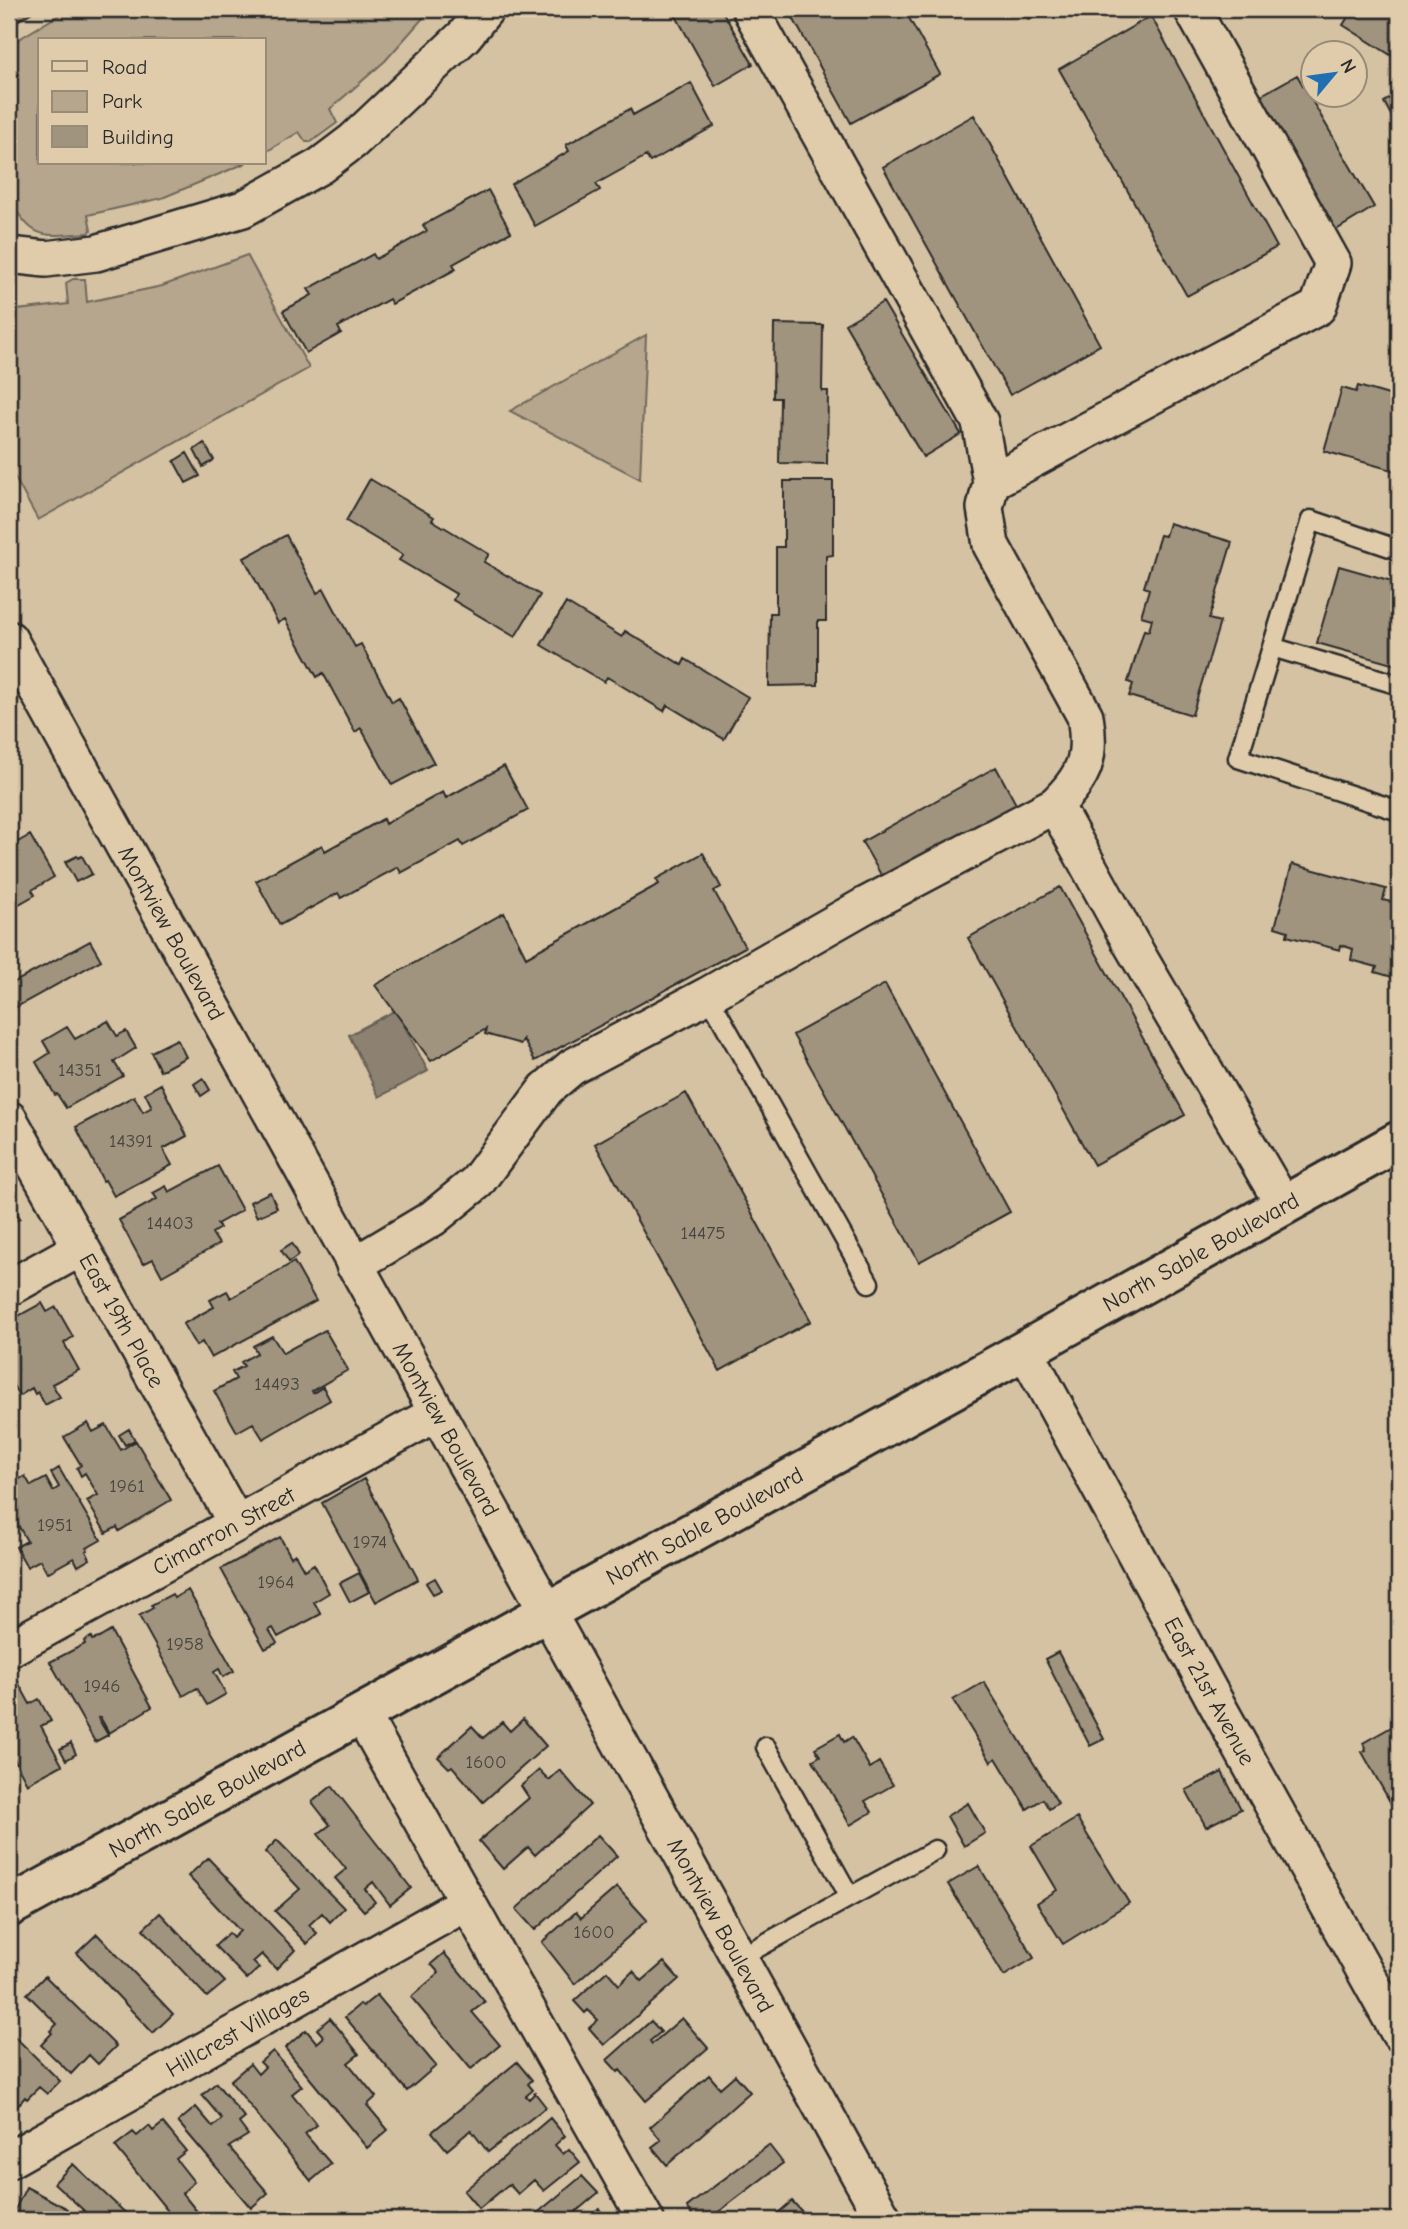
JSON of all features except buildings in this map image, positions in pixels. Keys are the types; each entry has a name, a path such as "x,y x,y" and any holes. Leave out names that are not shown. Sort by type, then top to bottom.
{"street":[{"path":"9,255 46,259 96,253 243,209 320,166 353,141 464,36 486,9"},
{"path":"354,1265 433,1218 477,1182 546,1089 572,1067 708,995 864,906 1055,805 1071,789 1083,770 1089,741 1085,716 991,545 985,508 991,482 980,422 750,9"},
{"path":"991,482 1318,307 1334,262 1192,9"},
{"name":"Montview Boulevard","path":"9,639 884,2220"},
{"path":"1055,805 1129,940 1284,1206"},
{"name":"East 19th Place","path":"9,1119 236,1523"},
{"name":"North Sable Boulevard","path":"9,1907 1399,1142"},
{"path":"9,1288 81,1248"},
{"name":"East 21st Avenue","path":"1025,1350 1399,2033"},
{"name":"Cimarron Street","path":"9,1649 437,1413"},
{"path":"361,1713 646,2220"},
{"name":"Hillcrest Villages","path":"9,2160 466,1903"}],"lane":[{"path":"1399,550 1311,520 1238,758 1399,811"},
{"path":"1272,647 1399,685"},
{"path":"708,995 869,1283"},
{"path":"766,1747 850,1897"},
{"path":"739,1958 935,1850"}],"green space":[{"path":"69,9 431,9 385,61 330,109 337,123 311,142 306,142 299,132 266,152 266,38 38,38 38,164 244,164 162,198 88,215 91,230 89,233 41,233 26,223 9,199 9,45"},
{"path":"247,255 309,368 38,520 9,467 9,311 68,304 66,283 73,279 85,279 87,302 162,286"},
{"path":"646,335 640,479 510,411"}],"shaded area":[{"path":"396,1010 428,1071 379,1097 349,1035"}]}
